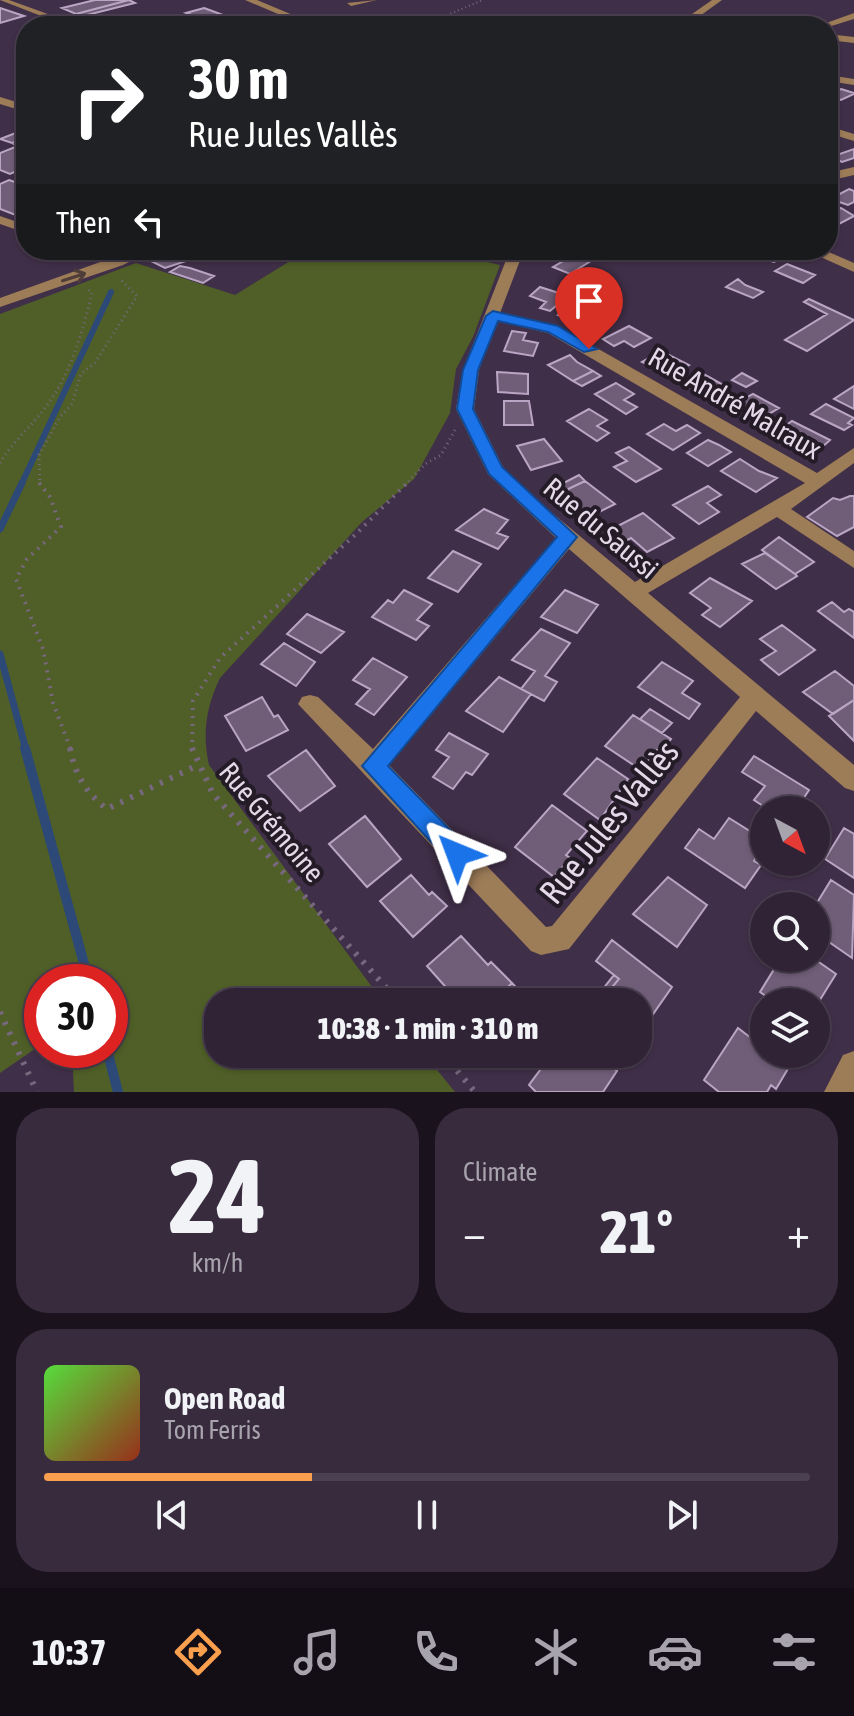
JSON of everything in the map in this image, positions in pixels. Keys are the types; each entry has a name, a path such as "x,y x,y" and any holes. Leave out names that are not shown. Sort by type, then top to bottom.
{"street":[{"path":"1,0 47,16"},
{"path":"249,0 289,16"},
{"path":"351,3 373,0"},
{"path":"695,16 718,0"},
{"path":"102,260 111,265"},
{"path":"0,303 123,260"},
{"name":"Rue du Saussi","path":"512,260 471,370 465,409 495,470 568,537 854,780"},
{"path":"835,260 854,268"},
{"name":"Rue André Malraux","path":"493,316 553,329 818,482"},
{"path":"634,592 777,508 854,454"},
{"path":"777,508 854,561"},
{"path":"374,766 568,537"},
{"name":"Rue Jules Vallès","path":"310,704 374,766 541,941 559,939 755,695"},
{"path":"840,1092 854,1066"}],"path":[{"path":"445,16 483,0"},
{"path":"111,265 137,296 95,363 81,374 72,404 60,417 39,455 39,484 50,497 61,527 27,559 16,579 43,649 53,703 70,747 75,772 94,799 107,809 198,765"},
{"path":"0,463 54,394 78,345 92,293 70,279"},
{"name":"Rue Grémoine","path":"386,988 213,794 192,754 193,701 220,658 355,535 425,464 441,455"},
{"path":"0,1012 37,1092"},
{"path":"455,1068 475,1092"}],"green space":[{"path":"292,260 479,260 500,265 473,337 456,369 450,413 414,479 362,522 220,678 211,699 207,721 209,765 373,988 204,988 204,1068 435,1068 455,1092 74,1092 73,1068 128,1068 128,964 24,964 24,1056 0,1073 0,314 136,263 235,295"}],"building":[{"path":"95,0 129,0 76,14 62,8"},
{"path":"129,0 135,3 83,16 76,14"},
{"path":"0,8 24,16 16,16 0,23"},
{"path":"204,8 226,16 194,16 186,13"},
{"path":"838,91 854,94 841,100 838,99"},
{"path":"16,133 16,142 0,139"},
{"path":"16,147 16,171 10,174 0,170 0,153"},
{"path":"854,149 854,158 842,162 838,160 838,155"},
{"path":"9,180 16,182 16,215 0,209 0,184"},
{"path":"849,189 854,191 854,202 848,205 838,202 838,195"},
{"path":"841,208 854,216 838,224 838,209"},
{"path":"153,260 189,260 165,268 151,261"},
{"path":"565,260 593,260 570,274 553,267"},
{"path":"787,264 815,275 803,283 775,271"},
{"path":"180,266 214,276 203,283 170,272"},
{"path":"738,279 763,292 753,298 726,287"},
{"path":"540,287 568,296 550,311 540,308 546,302 530,296"},
{"path":"809,299 854,320 807,351 785,340 827,314 804,302"},
{"path":"567,307 612,322 603,330 558,315"},
{"path":"629,326 651,338 634,347 624,341 614,346 603,339"},
{"path":"512,331 526,333 523,340 538,343 533,356 504,351"},
{"path":"661,351 689,365 671,376 642,362"},
{"path":"570,355 593,371 573,381 548,365"},
{"path":"593,371 601,376 582,386 573,381"},
{"path":"698,371 729,388 710,400 680,382"},
{"path":"497,372 528,374 528,394 498,392"},
{"path":"742,373 757,381 746,387 732,380"},
{"path":"616,383 634,394 624,400 637,407 626,414 595,394"},
{"path":"854,386 854,409 834,399"},
{"path":"753,394 779,408 762,418 750,411 740,416 726,409"},
{"path":"504,401 529,401 533,425 504,425"},
{"path":"826,404 854,418 848,423 852,425 844,430 811,414"},
{"path":"589,409 607,420 597,426 609,433 597,441 567,421"},
{"path":"792,421 830,440 821,448 806,440 799,446 774,434"},
{"path":"664,424 676,431 687,425 700,433 673,450 647,434"},
{"path":"544,439 562,461 531,470 517,446"},
{"path":"708,440 731,452 708,466 687,453"},
{"path":"629,447 661,469 636,482 614,467 627,461 616,453"},
{"path":"740,459 777,478 756,492 721,471"},
{"path":"579,475 585,481 562,492 556,487"},
{"path":"585,481 615,504 589,517 562,492"},
{"path":"708,486 721,495 707,503 719,512 699,524 673,505"},
{"path":"854,496 854,527 837,536 807,517 833,498 840,500"},
{"path":"484,509 508,520 497,533 508,537 498,549 456,530"},
{"path":"643,513 674,538 647,552 631,538 620,544 606,532"},
{"path":"779,537 814,562 795,574 762,550"},
{"path":"453,551 481,564 458,592 428,578"},
{"path":"765,553 797,576 776,589 742,564"},
{"path":"710,578 752,601 720,627 702,615 711,608 690,593"},
{"path":"404,590 432,604 417,620 429,626 416,640 372,617 388,600 393,603"},
{"path":"565,590 598,605 577,633 541,617"},
{"path":"832,602 844,612 849,609 854,612 854,638 818,611"},
{"path":"307,614 344,632 321,653 287,634"},
{"path":"782,625 815,650 779,675 761,660 776,651 760,639"},
{"path":"541,629 570,643 545,676 557,682 544,701 521,689 535,671 512,660"},
{"path":"284,643 315,662 296,686 261,664"},
{"path":"373,658 407,677 374,715 356,704 370,689 353,680"},
{"path":"662,662 693,681 682,693 700,704 689,719 638,687"},
{"path":"835,671 854,686 854,700 833,714 803,692"},
{"path":"499,677 531,694 503,732 466,711"},
{"path":"262,697 274,717 278,715 288,730 246,751 225,716"},
{"path":"854,700 854,741 829,716"},
{"path":"650,709 672,723 662,733 640,719"},
{"path":"633,715 671,739 661,752 657,750 641,770 605,746"},
{"path":"449,733 488,754 472,775 466,772 453,789 433,777 449,757 436,750"},
{"path":"306,750 335,786 300,811 268,776"},
{"path":"754,756 809,790 805,796 757,796 765,786 742,772"},
{"path":"597,758 628,779 600,820 564,794"},
{"path":"552,805 587,831 566,855 570,858 554,877 515,847"},
{"path":"365,816 401,859 367,887 329,844"},
{"path":"729,818 750,831 750,876 753,876 745,888 685,848 699,829 714,839"},
{"path":"844,828 854,834 854,878 830,862 830,851"},
{"path":"411,875 429,895 432,892 447,906 413,937 380,901"},
{"path":"668,877 707,905 677,947 633,914"},
{"path":"831,880 854,895 852,958 830,943 830,892 824,892"},
{"path":"461,936 488,965 491,962 512,983 507,988 447,988 427,966"},
{"path":"612,940 672,987 652,1016 652,988 611,988 619,979 596,961"},
{"path":"830,970 836,974 827,988 762,988 772,972"},
{"path":"614,975 619,979 611,988 604,988"},
{"path":"738,1028 750,1037 750,1068 788,1068 776,1089 771,1085 767,1092 719,1092 704,1080"},
{"path":"542,1068 613,1068 617,1071 603,1092 536,1092 529,1085"}],"waterway":[{"path":"21,485 111,292"},
{"path":"0,529 22,483"},
{"path":"0,654 26,750"},
{"path":"25,748 84,964"},
{"path":"112,1068 118,1092"}],"route":[{"path":"457,854 374,766 568,537 495,470 475,436 465,409 471,370 493,316 530,321 553,329 589,349"}]}
